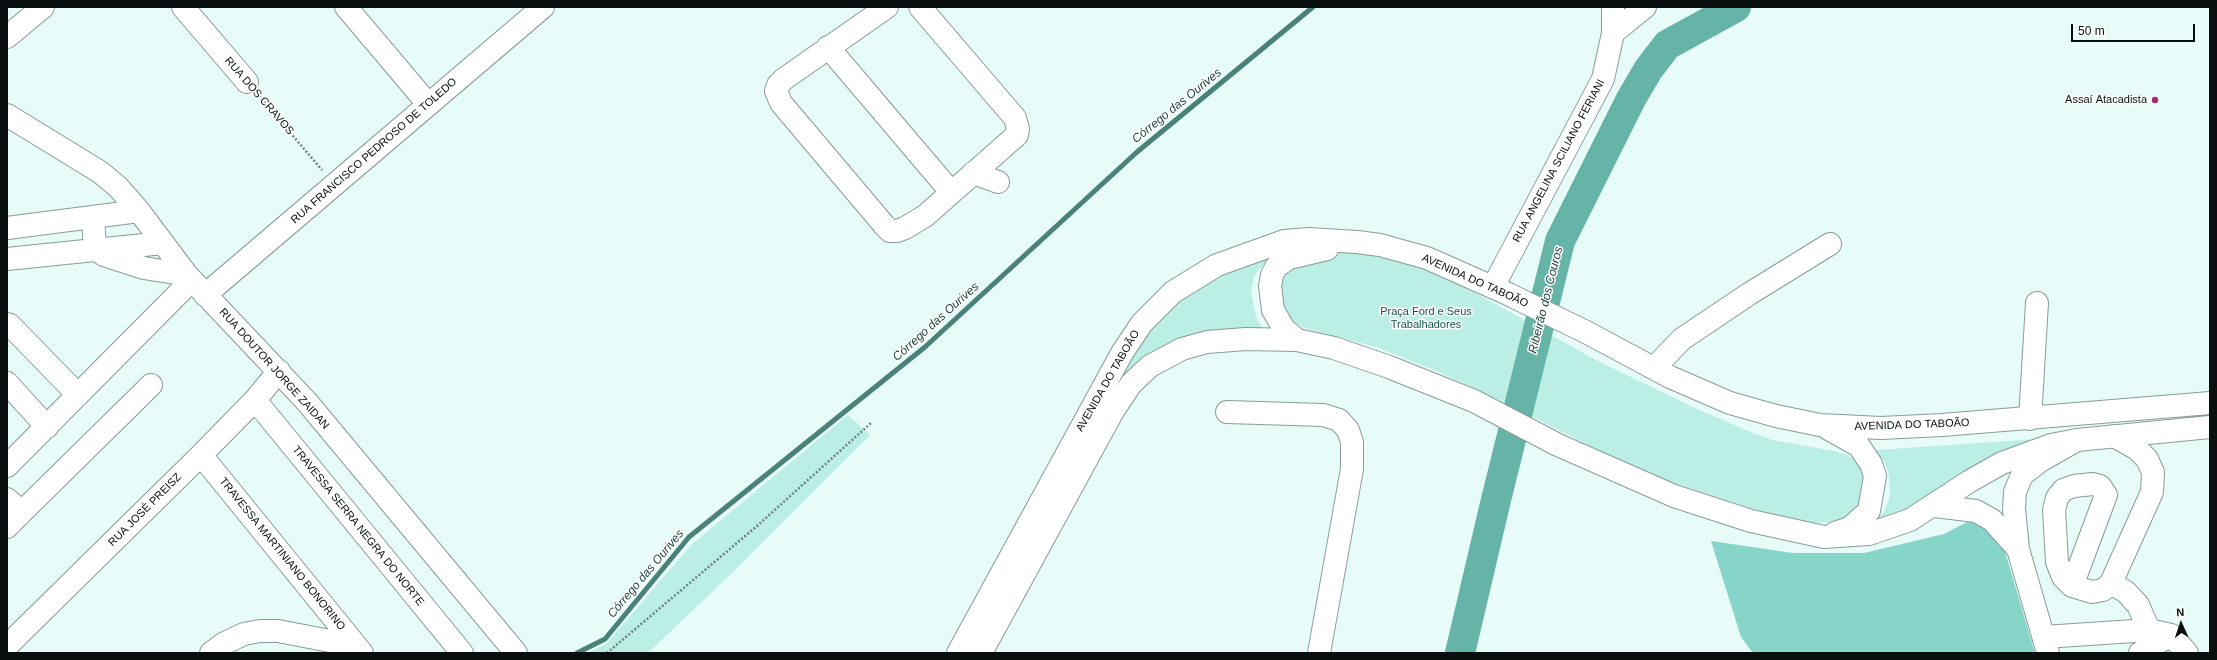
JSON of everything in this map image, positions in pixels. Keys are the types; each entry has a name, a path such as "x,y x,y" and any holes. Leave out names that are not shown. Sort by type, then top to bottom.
{"main road":[{"path":"7,37 43,7"},
{"name":"RUA DOS CRAVOS","path":"183,7 247,82"},
{"path":"346,7 428,104"},
{"name":"RUA FRANCISCO PEDROSO DE TOLEDO","path":"7,466 78,395 195,283 335,185 543,7"},
{"path":"887,7 828,47 778,85 776,91 777,97 890,231 897,231 905,228 925,216 1016,135 1018,124 1015,118 920,7"},
{"name":"RUA ANGELINA SCILIANO FERIANI","path":"1500,291 1602,79 1612,34 1613,7"},
{"path":"1612,34 1645,7"},
{"path":"828,47 952,192"},
{"name":"RUA DOUTOR JORGE ZAIDAN","path":"7,115 100,172 118,187 139,211 195,283 312,408 516,653"},
{"path":"973,173 998,182"},
{"path":"7,228 139,211"},
{"path":"93,217 96,249"},
{"name":"AVENIDA DO TABOÃO","path":"958,653 1122,353 1142,323 1174,292 1217,265 1284,241 1309,239 1357,242 1380,245 1427,258 1586,332 1654,368 1730,403 1776,416 1820,425 1881,428 2030,419 2210,403"},
{"path":"7,259 163,242"},
{"path":"1297,340 1284,329 1278,320 1270,299 1270,286 1276,267 1289,258 1357,242"},
{"path":"1654,368 1682,339 1749,294 1830,244"},
{"path":"1266,247 1276,267"},
{"path":"96,249 110,258 126,264 195,283"},
{"path":"2030,419 2037,303"},
{"path":"7,324 10,325 78,395"},
{"name":"AVENIDA DO TABOÃO","path":"981,653 1113,411 1131,384 1150,366 1182,349 1201,344 1246,339 1297,340 1334,348 1389,367 1474,401 1558,445 1674,496 1751,521 1824,537 1869,534 1910,520 1934,506 1970,481 2002,463 2051,444 2114,436 2210,427"},
{"name":"RUA JOSÉ PREISZ","path":"7,646 201,455 255,400 278,371"},
{"path":"7,383 47,427"},
{"path":"12,512 151,385"},
{"name":"TRAVESSA SERRA NEGRA DO NORTE","path":"255,400 462,653"},
{"path":"1227,412 1323,415 1339,420 1348,430 1352,442 1352,469 1319,653"},
{"path":"1820,425 1859,446 1871,464 1875,476 1869,511 1850,528 1824,537"},
{"path":"2072,586 2092,592 2103,590 2111,583 2149,499 2154,481 2153,472 2147,459 2137,448 2114,436"},
{"path":"2077,440 2040,461 2022,475 2015,492 2014,509 2018,549 2046,645 2150,630 2171,635 2187,653"},
{"name":"TRAVESSA MARTINIANO BONORINO","path":"201,455 359,650"},
{"path":"1934,506 1976,511 1992,520 2018,549"},
{"path":"2111,583 2126,592 2138,605 2150,630"},
{"path":"211,653 223,644 244,634 260,631 278,631 359,650"},
{"path":"2140,653 2171,635"}],"path":[{"name":"RUA DOS CRAVOS","path":"247,82 335,185"},
{"path":"607,653 757,526 871,423"}],"green space":[{"name":"Praça Ford e Seus Trabalhadores","path":"1348,251 1374,253 1443,275 1598,361 1697,409 1751,432 1772,440 1834,451 1848,455 1858,463 1866,473 1863,501 1854,515 1837,521 1816,523 1776,516 1668,481 1614,458 1483,392 1434,370 1376,347 1308,329 1294,323 1285,316 1276,289 1282,276 1292,268 1331,252"},
{"path":"1253,258 1268,259 1254,276 1251,291 1256,317 1266,333 1153,356 1114,382 1156,321 1199,283"},
{"path":"848,415 870,435 733,572 648,653 588,653 606,644 692,544"},
{"path":"2038,439 1921,506 1869,527 1884,512 1890,496 1889,476 1885,463 1876,450"},
{"path":"1971,520 1988,526 2004,548 2035,653 1753,653 1741,637 1711,541 1793,553 1864,553 1944,534"}],"waterway":[{"name":"Córrego das Ourives","path":"577,653 605,639 689,537 925,347 1137,152 1313,7"},
{"name":"Ribeirão dos Couros","path":"1460,653 1560,241 1631,99 1648,70 1667,45 1736,7"}],"place":[{"name":"Assaí Atacadista","path":"2155,100"}]}
